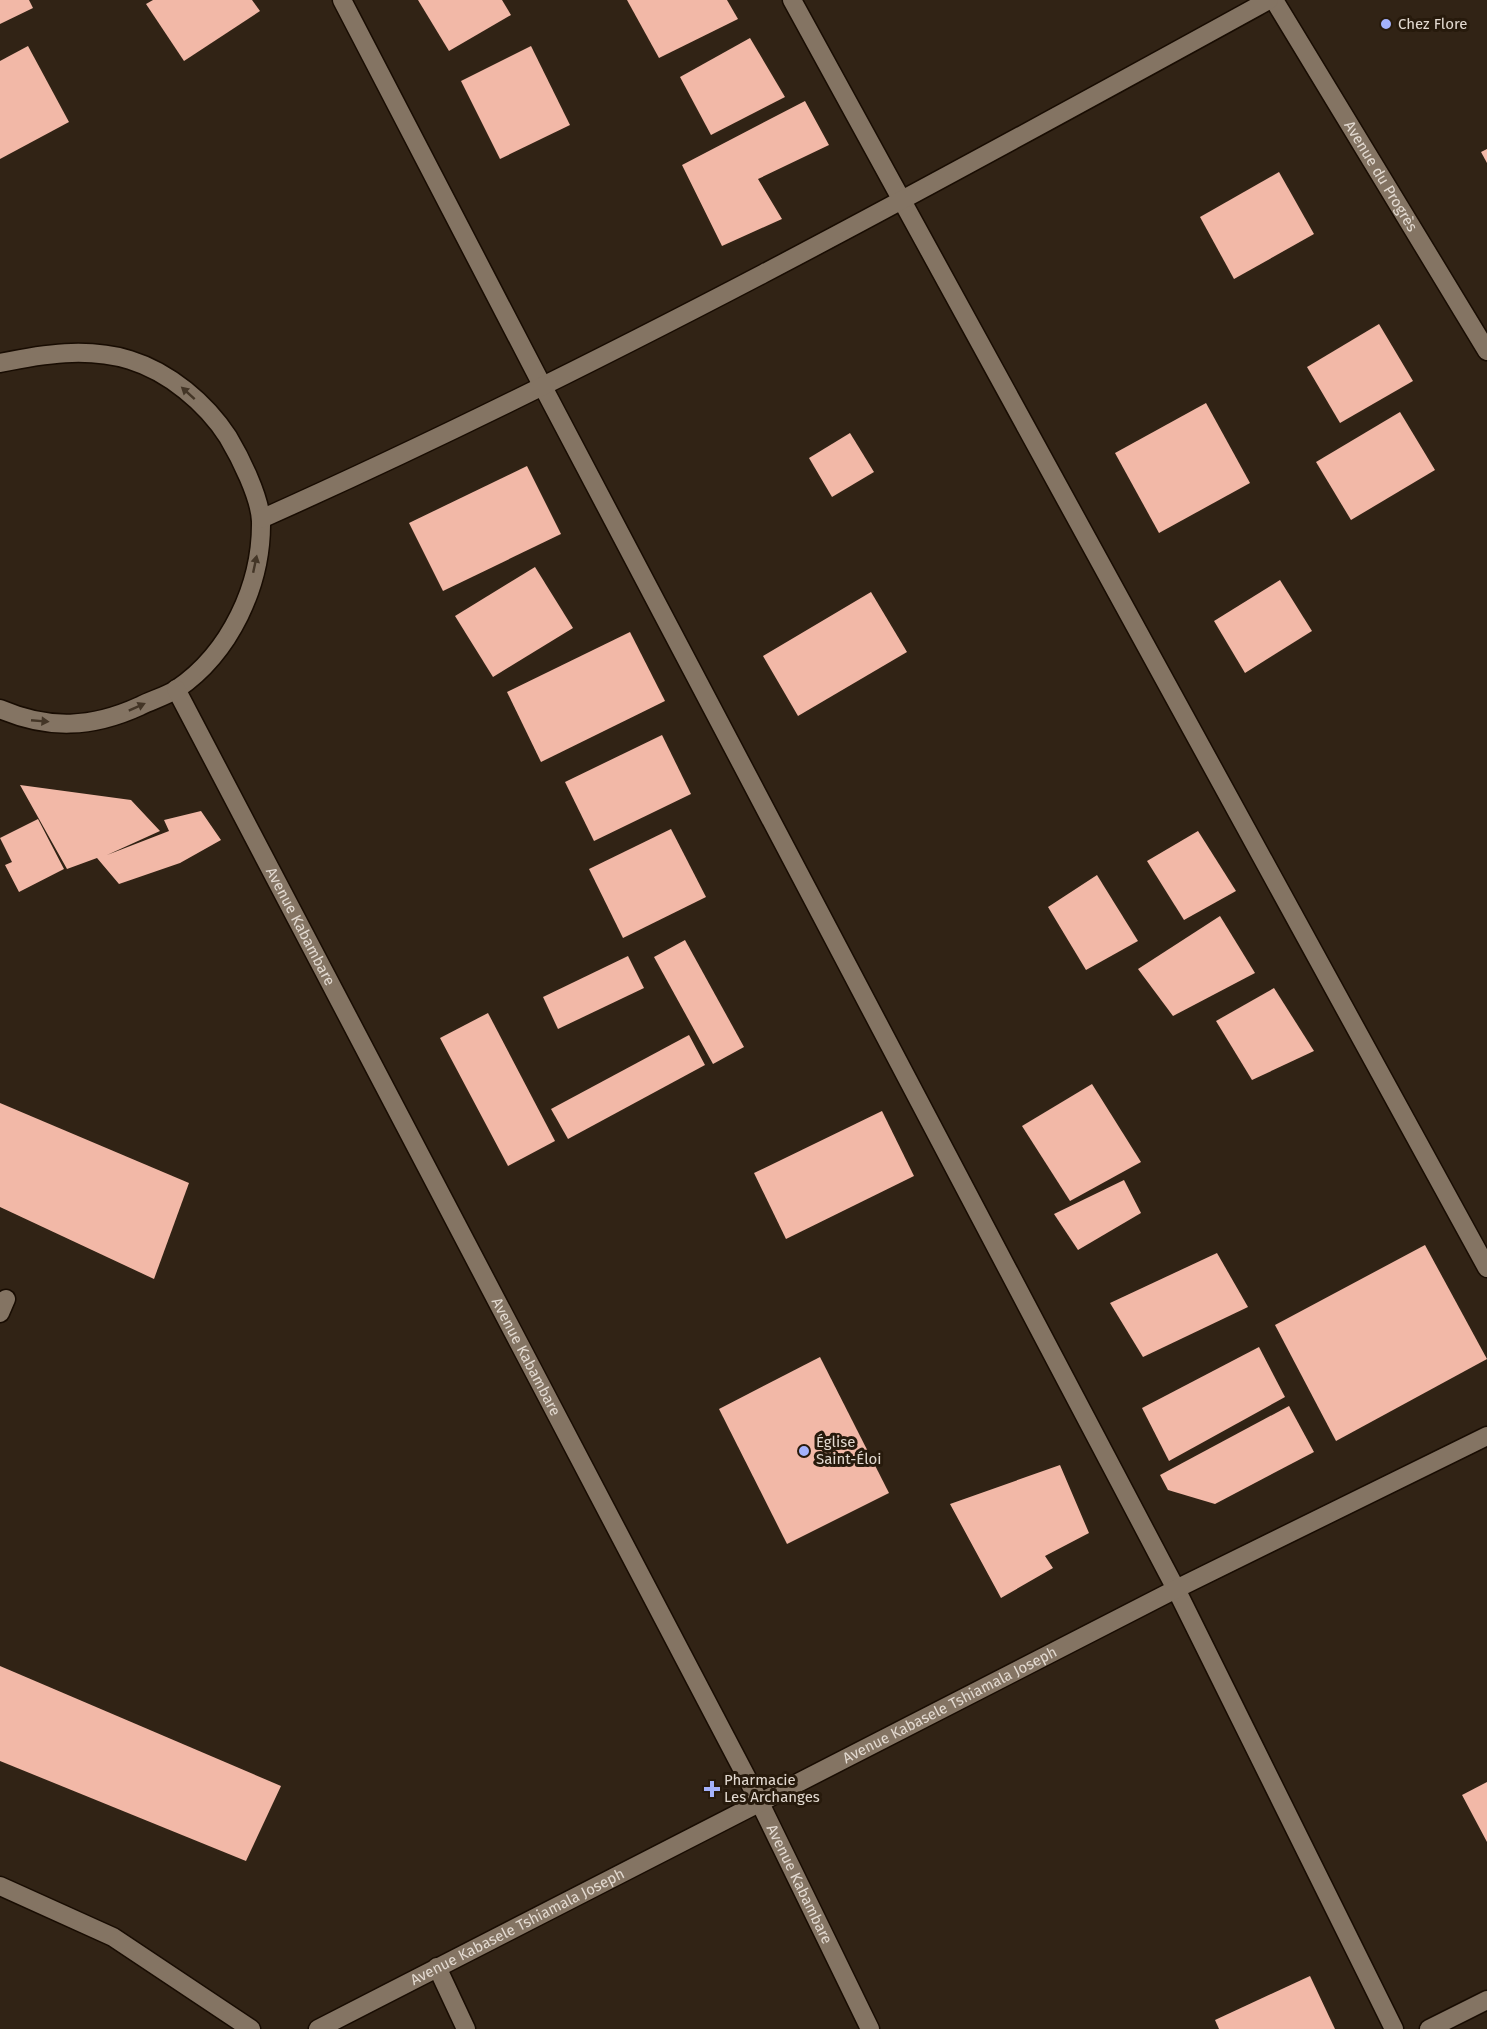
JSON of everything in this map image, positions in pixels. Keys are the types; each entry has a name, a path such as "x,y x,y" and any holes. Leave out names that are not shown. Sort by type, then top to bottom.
{"street":[{"path":"342,0 542,385 1176,1588 1394,2029"},
{"path":"792,0 1487,1268"},
{"path":"261,519 368,472 902,202 1269,0"},
{"name":"Avenue du Progrès","path":"1274,0 1487,351"},
{"path":"0,363 80,352 131,360 177,383 216,418 243,462 261,519 257,563 242,612 215,656 176,689 125,713 82,725 27,720 0,710"},
{"name":"Avenue Kabambare","path":"176,689 759,1802 870,2029"},
{"name":"Avenue Kabasele Tshiamala Joseph","path":"318,2029 1176,1588 1487,1436"},
{"path":"0,1886 113,1937 251,2029"},
{"path":"437,1967 466,2029"},
{"path":"1429,2029 1487,2000"}],"building":[{"path":"0,0 29,0 33,8 0,24"},
{"path":"153,0 252,0 260,11 184,61 146,4"},
{"path":"418,0 502,0 511,15 449,51"},
{"path":"627,0 727,0 738,19 659,58"},
{"path":"750,38 785,97 711,135 680,77"},
{"path":"28,46 69,122 0,159 0,61"},
{"path":"531,46 570,125 500,159 461,81"},
{"path":"805,101 829,145 758,179 782,219 722,246 682,165"},
{"path":"1487,149 1487,163 1481,152"},
{"path":"1279,172 1314,234 1234,279 1200,217"},
{"path":"1379,324 1413,381 1340,423 1307,367"},
{"path":"1206,403 1250,483 1159,533 1115,453"},
{"path":"1400,412 1435,470 1351,520 1316,462"},
{"path":"850,433 874,472 832,497 809,458"},
{"path":"527,466 561,534 443,591 409,523"},
{"path":"535,567 573,628 493,677 455,616"},
{"path":"1280,580 1312,631 1245,673 1214,621"},
{"path":"871,592 907,652 798,716 763,656"},
{"path":"630,632 665,701 541,762 507,692"},
{"path":"662,735 691,794 594,841 565,782"},
{"path":"20,785 131,800 160,831 107,855 169,831 164,820 201,811 221,840 180,863 119,884 97,858 67,869"},
{"path":"38,819 64,869 19,892 5,865 12,862 0,838"},
{"path":"671,829 706,897 623,938 589,869"},
{"path":"1198,831 1236,891 1184,920 1147,861"},
{"path":"1097,875 1138,941 1086,970 1048,907"},
{"path":"1220,916 1255,973 1173,1016 1138,969"},
{"path":"685,940 744,1047 713,1064 654,957"},
{"path":"628,956 644,988 558,1029 543,997"},
{"path":"1274,988 1314,1051 1252,1080 1216,1021"},
{"path":"488,1013 555,1141 508,1166 440,1038"},
{"path":"689,1035 705,1065 568,1139 551,1109"},
{"path":"1092,1084 1141,1162 1070,1201 1022,1126"},
{"path":"0,1103 189,1183 154,1279 0,1207"},
{"path":"882,1111 914,1176 786,1239 754,1173"},
{"path":"1124,1180 1141,1213 1078,1250 1054,1214"},
{"path":"1425,1245 1487,1359 1336,1441 1275,1325"},
{"path":"1217,1253 1248,1307 1143,1357 1110,1303"},
{"path":"1259,1347 1285,1397 1169,1461 1142,1408"},
{"name":"Église Saint-Éloi","path":"820,1357 889,1493 787,1544 719,1409"},
{"path":"1289,1406 1314,1452 1215,1504 1168,1490 1160,1475"},
{"path":"1060,1465 1089,1533 1045,1556 1053,1568 1001,1598 950,1504"},
{"path":"0,1666 281,1786 246,1861 0,1761"},
{"path":"1487,1782 1487,1842 1462,1795"},
{"path":"1310,1976 1335,2029 1219,2029 1215,2020"}],"place":[{"name":"Chez Flore","path":"1386,24"},
{"name":"Église Saint-Éloi","path":"804,1451"},
{"name":"Pharmacie Les Archanges","path":"712,1789"}]}
